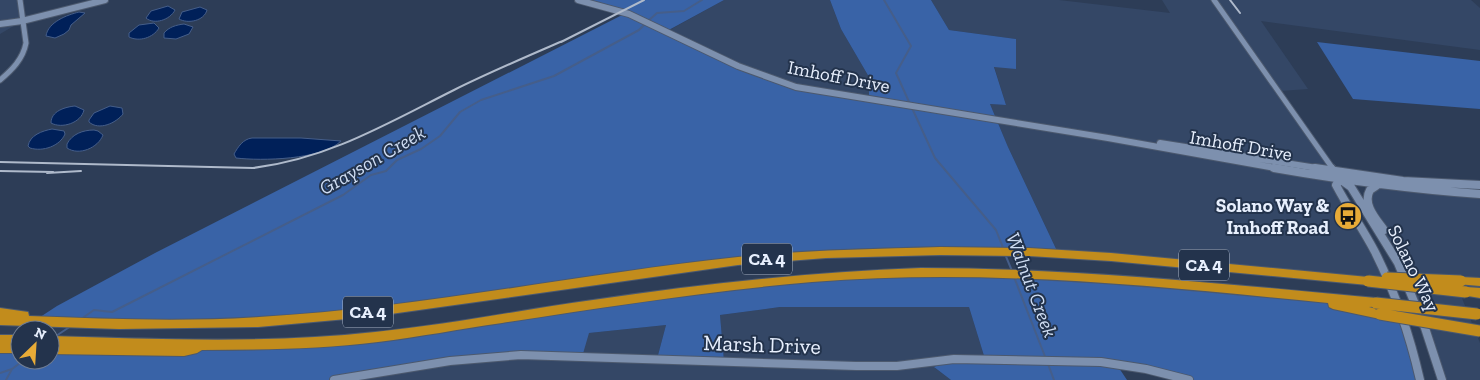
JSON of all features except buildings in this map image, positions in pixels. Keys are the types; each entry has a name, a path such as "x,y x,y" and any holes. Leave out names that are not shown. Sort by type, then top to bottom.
{"highway":[{"name":"CA 4","path":"0,320 35,319 50,322 119,324 258,322 369,312 738,261 826,254 940,251 1074,254 1334,278 1464,286 1480,293"},
{"name":"CA 4","path":"60,341 278,344 358,340 721,286 860,274 946,272 1082,275 1301,296 1378,309"},
{"path":"1464,286 1480,282"},
{"path":"1378,309 1478,314"},
{"path":"1378,309 1480,331"},
{"path":"0,313 35,319"},
{"path":"60,349 184,351 210,344"}],"street":[{"path":"0,80 17,64 25,50 20,0"},
{"path":"0,24 22,21 105,0"},
{"name":"Imhoff Drive","path":"578,0 629,14 722,59 766,77 796,86 1108,138 1340,180 1480,194"},
{"name":"Solano Way","path":"1214,0 1340,180 1352,187 1387,244 1398,263 1422,320 1442,380"},
{"name":"Imhoff Drive","path":"1108,138 1113,136 1403,182 1480,185"},
{"name":"Solano Way","path":"1340,180 1336,185 1375,253 1392,294 1409,338 1420,380"},
{"path":"1378,185 1370,188 1366,193 1366,200 1388,238 1387,244"},
{"name":"Marsh Drive","path":"334,380 492,356 856,366 897,366 954,359 1101,362 1146,369 1189,380"}],"shaded area":[{"path":"0,0 20,0 22,21 0,34"},
{"path":"578,0 724,0 667,31 698,48 796,87 869,98 869,77 841,29 830,0 931,0 949,30 1016,39 1016,69 994,67 1006,105 990,104 1058,253 826,254 258,322 36,320 57,306 155,253 626,13"},
{"path":"724,0 830,0 841,29 869,77 869,98 842,95 766,77 666,32"},
{"path":"931,0 1059,0 1170,13 1162,0 1471,0 1480,8 1480,50 1261,21 1308,89 1280,91 1334,171 1113,136 1340,180 1336,185 1387,283 1058,253 990,104 1006,105 994,66 1016,39 949,30"},
{"path":"168,6 175,10 166,19 153,21 146,18 151,11"},
{"path":"200,7 207,10 203,17 191,21 179,19 182,12"},
{"path":"79,12 85,13 64,34 55,38 46,36 54,23"},
{"path":"154,23 159,28 150,37 137,39 129,37 129,33 139,25"},
{"path":"184,24 193,27 189,34 176,39 164,38 164,33 168,29"},
{"path":"1317,42 1480,61 1480,109 1353,99"},
{"path":"75,106 84,110 82,115 75,121 65,125 51,123 53,115 63,109"},
{"path":"110,106 122,108 123,114 107,125 98,126 89,122 94,113"},
{"path":"52,129 64,131 65,134 55,145 40,149 28,146 34,136"},
{"path":"94,130 103,135 101,140 93,147 82,151 67,148 67,144 75,135"},
{"path":"252,138 301,138 341,141 332,147 306,156 275,159 236,158 234,154 239,146"},
{"path":"1378,185 1480,194 1480,282 1455,281 1480,343 1480,380 1442,380 1425,328 1387,244 1388,238 1366,200"},
{"path":"946,272 1301,296 1352,309 1403,318 1420,380 1189,380 1117,365 1127,380 951,380 934,367 954,359 985,359 969,307 780,307 720,315 724,361 657,359 666,325 589,333 582,357 521,355 334,380 0,380 0,340 10,340 10,370 60,370 60,341 358,340 763,281"},
{"path":"780,307 969,307 985,359 935,368 951,380 334,380 589,333 666,325 657,359 724,361 720,315"}],"waterway":[{"name":"Grayson Creek","path":"648,21 657,13 684,11 702,0"},
{"name":"Walnut Creek","path":"884,0 911,46 896,73 910,104"},
{"name":"Grayson Creek","path":"81,319 94,310 112,312 343,195 371,175 386,171 397,160 421,149 440,136 460,112 481,100 554,76 639,30 645,24"},
{"name":"Walnut Creek","path":"912,108 935,158 996,230 1004,250"},
{"name":"Walnut Creek","path":"1005,254 1012,271"},
{"name":"Walnut Creek","path":"1014,277 1046,359"},
{"name":"Grayson Creek","path":"60,333 71,326"},
{"name":"Walnut Creek","path":"1048,364 1054,380"},
{"name":"Grayson Creek","path":"0,373 10,370"},
{"path":"6,380 11,370"}],"railway":[{"path":"565,40 644,0"},
{"path":"1230,0 1240,13"},
{"path":"0,162 253,168 280,163 307,157 357,138 481,77 565,40"},
{"path":"561,42 565,40"},
{"path":"0,171 53,172"},
{"path":"47,173 81,171"}],"place":[{"name":"Solano Way & Imhoff Road","path":"1348,216"}]}
